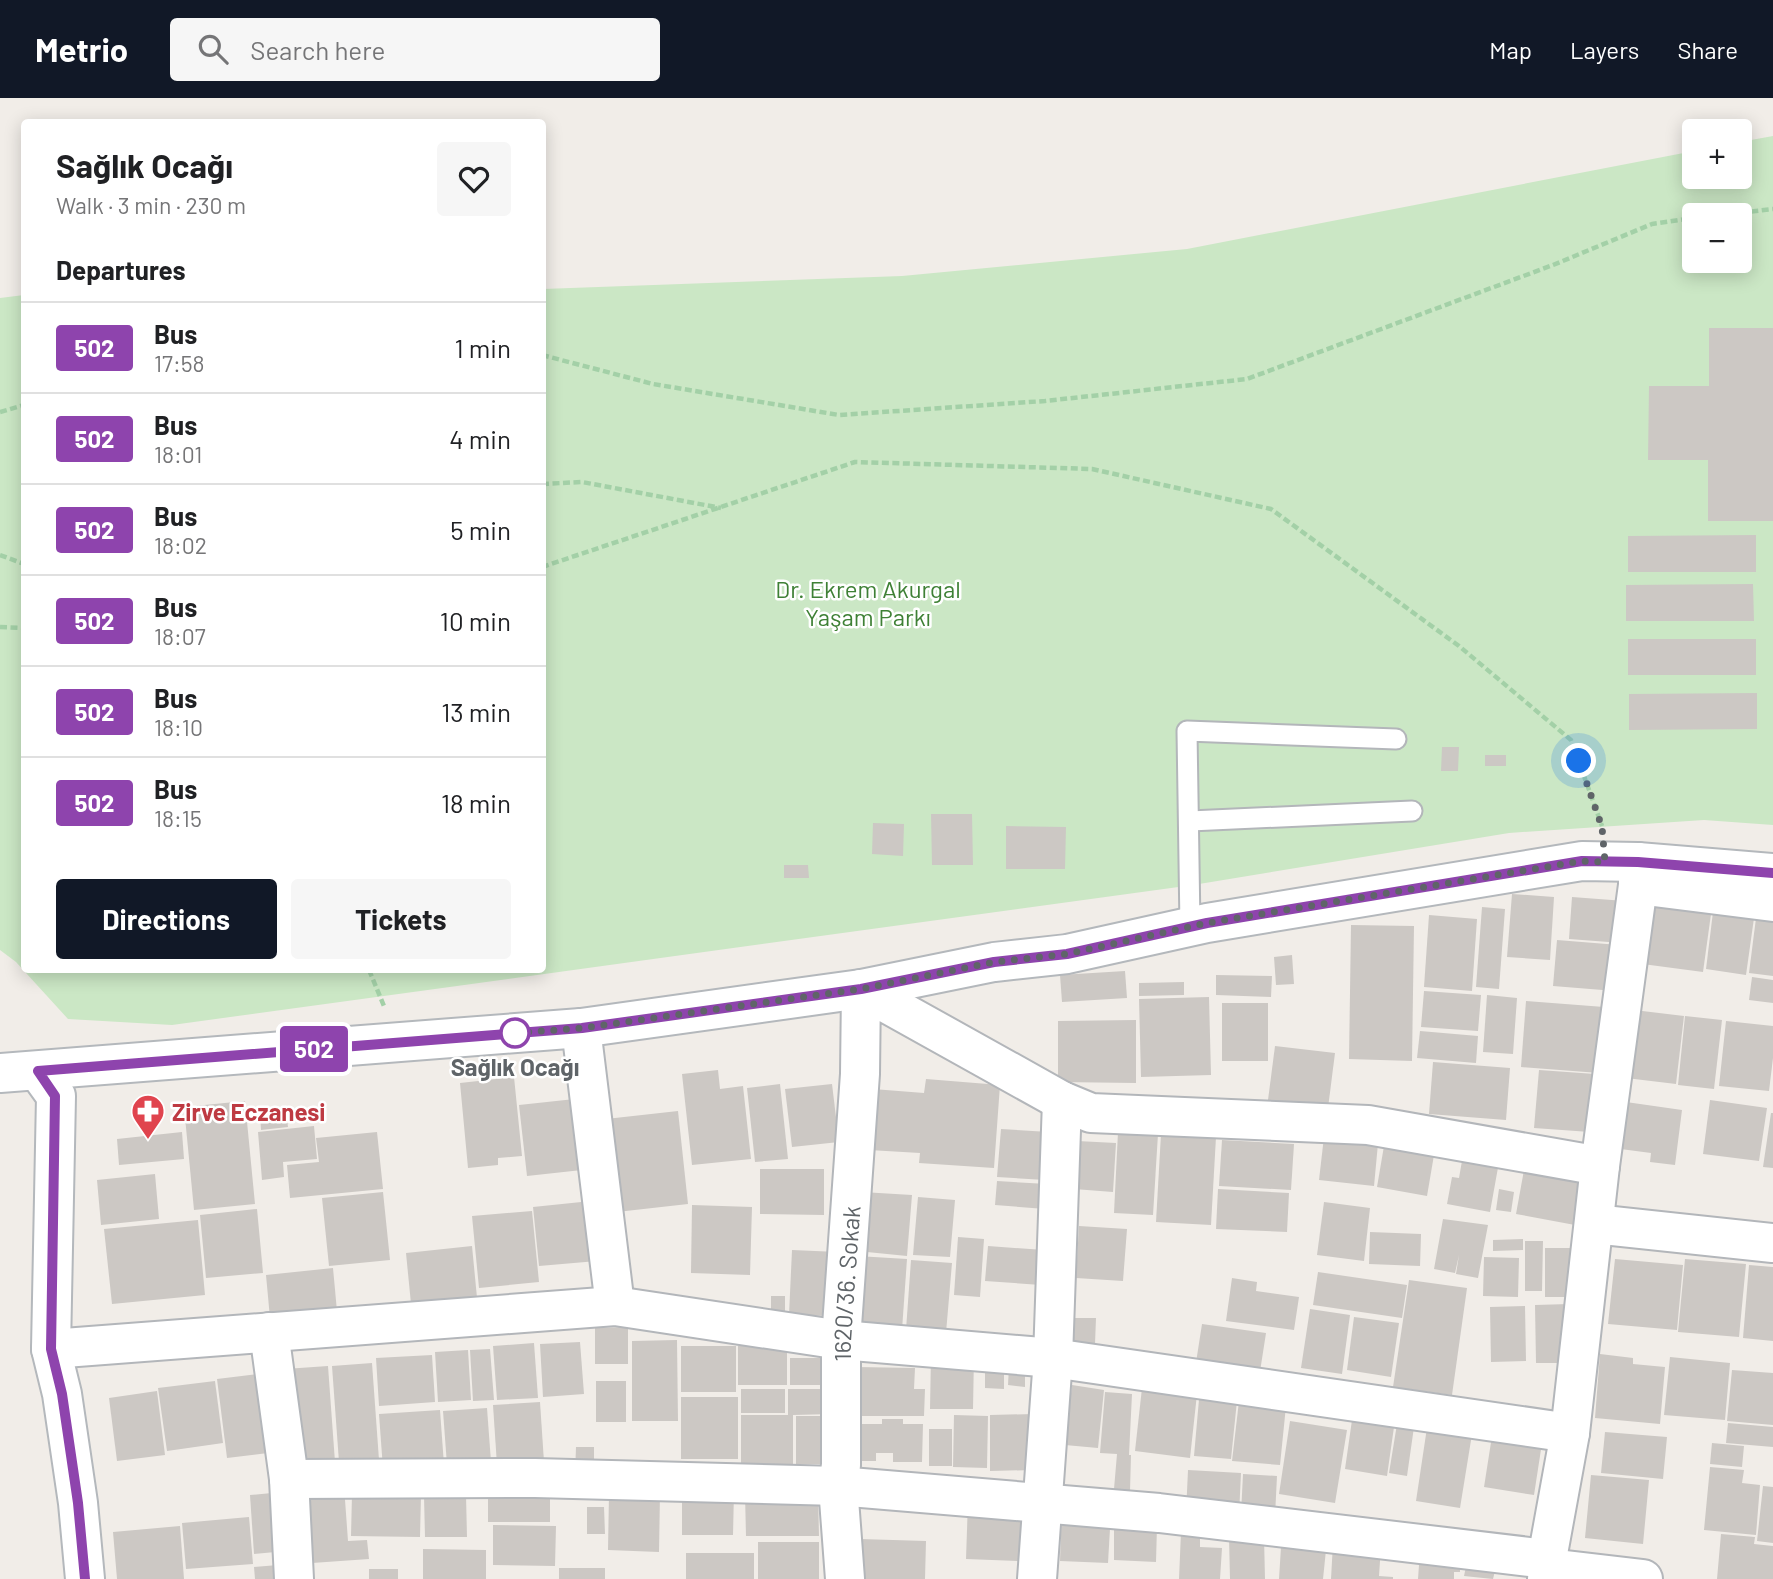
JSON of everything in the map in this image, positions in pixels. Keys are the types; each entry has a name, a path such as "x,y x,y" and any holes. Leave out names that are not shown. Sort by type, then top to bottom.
{"street":[{"path":"0,1073 582,1028 861,989 994,962 1067,954 1190,926 1582,861 1773,902"},
{"path":"1627,870 1773,873"},
{"path":"1547,1569 1570,1433 1594,1224 1627,870"},
{"path":"861,989 1062,1101 1090,1113 1368,1125 1600,1167"},
{"name":"1620/36. Sokak","path":"845,1579 838,1486 841,1465 841,1340 860,1074 861,989"},
{"path":"582,1028 615,1306"},
{"path":"38,1071 55,1096 51,1349 62,1394 76,1489 85,1579"},
{"path":"1037,1579 1053,1358 1062,1101"},
{"path":"1594,1224 1773,1243"},
{"path":"51,1349 615,1306 841,1340 1053,1358 1570,1433"},
{"path":"269,1332 289,1479 295,1579"},
{"path":"289,1479 536,1478 838,1486 1159,1513 1547,1569 1643,1579"}],"lane":[{"path":"1190,926 1187,731 1396,739"},
{"path":"1190,821 1412,811"}],"path":[{"path":"1752,211 1773,209"},
{"path":"546,356 653,384 839,415 1045,401 1247,379 1553,265 1652,224 1682,220"},
{"path":"0,412 21,406"},
{"path":"546,566 855,461 1092,469 1271,509 1458,646 1571,740 1602,827 1627,870"},
{"path":"546,484 582,482 722,508"},
{"path":"0,555 21,563"},
{"path":"0,627 21,628"}],"green space":[{"name":"Dr. Ekrem Akurgal Yaşam Parkı","path":"1773,136 1773,825 1704,820 1509,833 1193,885 172,1025 68,1019 26,973 546,973 546,289 902,276 1187,249 1682,153 1682,189 1752,189 1752,140"},
{"name":"Dr. Ekrem Akurgal Yaşam Parkı","path":"21,295 21,967 0,950 0,298"}],"building":[{"path":"1709,328 1773,328 1773,521 1708,521 1708,460 1648,460 1649,386 1709,386"},
{"path":"1756,535 1756,572 1628,572 1628,536"},
{"path":"1753,584 1754,621 1626,621 1626,585"},
{"path":"1628,639 1756,639 1756,675 1628,675"},
{"path":"1757,693 1757,729 1629,730 1629,694"},
{"path":"1442,747 1459,747 1458,771 1441,771"},
{"path":"1485,755 1506,755 1506,766 1485,766"},
{"path":"931,814 972,814 973,865 932,865"},
{"path":"873,823 904,824 903,856 872,854"},
{"path":"1006,826 1066,827 1065,869 1006,869"},
{"path":"784,865 808,865 809,878 784,878"},
{"path":"1512,894 1554,897 1550,960 1507,957"},
{"path":"1572,897 1625,901 1622,943 1569,939"},
{"path":"1642,905 1711,914 1703,972 1635,963"},
{"path":"1482,907 1505,909 1499,989 1476,987"},
{"path":"1713,912 1754,918 1746,975 1706,969"},
{"path":"1429,915 1477,919 1472,991 1424,987"},
{"path":"1756,918 1773,920 1773,976 1749,973"},
{"path":"1351,925 1414,926 1412,1061 1349,1059"},
{"path":"1557,940 1619,945 1615,991 1553,986"},
{"path":"1292,955 1294,984 1276,985 1274,957"},
{"path":"1125,971 1127,998 1062,1002 1060,975"},
{"path":"1216,975 1272,976 1271,997 1216,995"},
{"path":"1752,977 1773,980 1773,1003 1749,1000"},
{"path":"1184,982 1184,995 1139,996 1139,983"},
{"path":"1424,991 1481,995 1478,1031 1421,1027"},
{"path":"1487,995 1517,998 1513,1054 1483,1052"},
{"path":"1209,997 1211,1075 1141,1077 1139,999"},
{"path":"1526,1001 1604,1007 1599,1073 1521,1067"},
{"path":"1222,1003 1268,1003 1268,1061 1222,1061"},
{"path":"1634,1010 1684,1016 1676,1084 1626,1078"},
{"path":"1685,1016 1722,1020 1714,1089 1678,1085"},
{"path":"1136,1020 1136,1083 1058,1082 1058,1021"},
{"path":"1726,1021 1773,1026 1769,1091 1719,1086"},
{"path":"1420,1031 1478,1036 1476,1063 1417,1058"},
{"path":"1275,1046 1335,1053 1328,1108 1268,1100"},
{"path":"1433,1062 1510,1068 1506,1120 1429,1114"},
{"path":"718,1070 720,1089 743,1086 751,1159 692,1165 682,1074"},
{"path":"1539,1070 1595,1074 1590,1132 1534,1128"},
{"path":"514,1077 522,1156 498,1158 498,1165 468,1168 460,1083"},
{"path":"926,1079 1000,1085 994,1168 919,1163 920,1153 869,1150 873,1089 924,1093"},
{"path":"780,1084 788,1159 755,1162 747,1088"},
{"path":"832,1084 839,1142 792,1147 785,1089"},
{"path":"584,1098 591,1169 527,1176 519,1105"},
{"path":"1710,1100 1767,1108 1759,1161 1703,1154"},
{"path":"245,1101 255,1204 194,1210 184,1107"},
{"path":"1619,1101 1682,1110 1675,1165 1650,1162 1651,1153 1613,1148"},
{"path":"286,1111 288,1127 261,1130 260,1114"},
{"path":"678,1111 688,1204 608,1213 597,1120"},
{"path":"1773,1113 1773,1168 1763,1167"},
{"path":"314,1126 317,1159 283,1162 284,1177 262,1180 258,1132"},
{"path":"1325,1128 1379,1133 1374,1186 1319,1180"},
{"path":"1001,1129 1049,1132 1045,1180 997,1177"},
{"path":"182,1132 184,1159 119,1165 117,1139"},
{"path":"377,1132 383,1189 290,1198 287,1165 319,1162 316,1138"},
{"path":"1118,1132 1158,1134 1153,1215 1114,1213"},
{"path":"1161,1134 1216,1137 1211,1225 1156,1222"},
{"path":"1222,1140 1294,1144 1291,1190 1219,1186"},
{"path":"1077,1141 1116,1143 1113,1192 1074,1189"},
{"path":"1384,1146 1434,1155 1427,1196 1377,1187"},
{"path":"1463,1155 1499,1162 1490,1212 1447,1204 1452,1177 1459,1178"},
{"path":"1526,1159 1584,1169 1575,1225 1516,1214"},
{"path":"760,1169 824,1169 824,1215 760,1214"},
{"path":"155,1174 159,1219 101,1225 97,1180"},
{"path":"997,1181 1047,1184 1045,1209 995,1205"},
{"path":"1218,1189 1289,1193 1287,1232 1216,1229"},
{"path":"1499,1189 1514,1192 1511,1212 1496,1210"},
{"path":"383,1192 390,1260 329,1266 322,1198"},
{"path":"862,1192 912,1195 907,1256 857,1251"},
{"path":"918,1197 955,1200 950,1257 913,1255"},
{"path":"591,1201 597,1261 539,1266 533,1207"},
{"path":"1324,1202 1370,1208 1364,1261 1317,1255"},
{"path":"692,1205 752,1207 750,1275 691,1273"},
{"path":"257,1209 263,1273 206,1278 200,1215"},
{"path":"532,1211 539,1282 479,1288 472,1216"},
{"path":"1443,1219 1488,1225 1478,1278 1456,1274 1459,1255 1455,1273 1434,1269"},
{"path":"198,1220 205,1295 112,1304 104,1229"},
{"path":"1079,1226 1127,1229 1123,1281 1076,1278"},
{"path":"1370,1232 1421,1234 1420,1266 1369,1264"},
{"path":"958,1237 984,1239 980,1297 954,1295"},
{"path":"1523,1239 1523,1250 1493,1251 1493,1240"},
{"path":"1525,1241 1543,1241 1542,1291 1525,1291"},
{"path":"472,1246 478,1308 412,1314 406,1253"},
{"path":"988,1246 1044,1250 1041,1285 985,1281"},
{"path":"1545,1248 1574,1248 1574,1297 1545,1297"},
{"path":"792,1250 838,1252 835,1316 789,1315"},
{"path":"857,1256 907,1259 902,1330 852,1326"},
{"path":"1484,1257 1519,1258 1518,1297 1483,1296"},
{"path":"1615,1259 1683,1265 1677,1330 1608,1324"},
{"path":"1685,1259 1746,1264 1739,1337 1678,1332"},
{"path":"911,1260 952,1263 946,1333 906,1330"},
{"path":"1749,1265 1773,1267 1773,1341 1743,1338"},
{"path":"333,1268 338,1322 271,1329 266,1275"},
{"path":"1318,1272 1407,1285 1402,1318 1313,1305"},
{"path":"1232,1278 1257,1282 1256,1291 1299,1297 1294,1330 1226,1321"},
{"path":"1409,1280 1467,1288 1452,1395 1393,1387"},
{"path":"771,1296 785,1296 785,1318 771,1318"},
{"path":"1569,1304 1570,1363 1536,1363 1535,1305"},
{"path":"1525,1306 1526,1361 1491,1362 1490,1307"},
{"path":"1310,1309 1350,1315 1342,1374 1301,1368"},
{"path":"1354,1317 1399,1323 1391,1377 1347,1370"},
{"path":"1062,1318 1096,1318 1095,1344 1062,1343"},
{"path":"1202,1324 1266,1333 1259,1378 1195,1369"},
{"path":"628,1327 628,1364 595,1364 595,1328"},
{"path":"677,1340 678,1421 632,1421 632,1341"},
{"path":"580,1342 584,1394 543,1397 540,1344"},
{"path":"534,1343 538,1398 497,1400 493,1346"},
{"path":"681,1346 736,1346 736,1392 681,1392"},
{"path":"738,1346 787,1346 787,1385 738,1385"},
{"path":"490,1349 494,1400 473,1401 470,1350"},
{"path":"468,1350 471,1400 438,1402 435,1352"},
{"path":"1600,1354 1633,1358 1633,1364 1665,1367 1660,1424 1595,1418"},
{"path":"432,1355 435,1402 379,1406 376,1358"},
{"path":"931,1355 974,1355 973,1409 930,1409"},
{"path":"1670,1357 1730,1363 1725,1420 1664,1415"},
{"path":"790,1358 828,1358 828,1385 790,1385"},
{"path":"372,1363 379,1460 339,1462 332,1366"},
{"path":"985,1364 1004,1365 1004,1389 985,1388"},
{"path":"328,1366 335,1462 291,1465 285,1369"},
{"path":"1009,1366 1025,1366 1025,1387 1008,1385"},
{"path":"856,1367 915,1368 914,1389 925,1389 924,1416 855,1416"},
{"path":"1732,1370 1773,1373 1773,1425 1727,1421"},
{"path":"265,1373 276,1452 227,1458 217,1379"},
{"path":"215,1381 223,1443 167,1451 158,1388"},
{"path":"596,1381 626,1381 626,1422 596,1422"},
{"path":"1072,1385 1104,1390 1098,1448 1065,1445"},
{"path":"1142,1388 1197,1394 1190,1458 1135,1451"},
{"path":"1200,1388 1238,1391 1231,1459 1194,1456"},
{"path":"741,1389 785,1389 785,1413 741,1413"},
{"path":"788,1389 833,1389 833,1414 793,1415 793,1465 741,1465 741,1415 788,1415"},
{"path":"157,1391 165,1455 117,1461 109,1398"},
{"path":"1105,1392 1132,1394 1130,1491 1114,1489 1117,1454 1100,1453"},
{"path":"681,1397 738,1397 738,1459 681,1459"},
{"path":"1239,1401 1286,1406 1280,1465 1232,1461"},
{"path":"540,1402 544,1462 497,1465 493,1405"},
{"path":"487,1408 491,1462 447,1465 443,1411"},
{"path":"440,1410 444,1465 383,1469 379,1414"},
{"path":"1034,1414 1034,1470 990,1471 990,1415"},
{"path":"954,1415 988,1416 987,1468 953,1467"},
{"path":"796,1416 830,1416 830,1464 796,1464"},
{"path":"882,1419 903,1419 903,1424 923,1424 922,1462 893,1462 893,1453 876,1453 876,1461 856,1461 856,1424 882,1424"},
{"path":"1352,1420 1394,1427 1387,1476 1345,1469"},
{"path":"1290,1421 1347,1430 1335,1503 1279,1494"},
{"path":"1428,1421 1473,1428 1460,1508 1416,1501"},
{"path":"1728,1423 1773,1427 1773,1447 1726,1443"},
{"path":"1397,1424 1414,1427 1407,1476 1389,1473"},
{"path":"929,1429 952,1429 952,1466 929,1466"},
{"path":"1605,1432 1667,1437 1663,1479 1601,1473"},
{"path":"1492,1436 1542,1443 1534,1495 1484,1487"},
{"path":"1712,1443 1744,1446 1742,1467 1710,1464"},
{"path":"576,1447 594,1447 594,1475 575,1475"},
{"path":"1710,1467 1744,1470 1742,1483 1760,1485 1756,1535 1704,1530"},
{"path":"1188,1470 1241,1473 1239,1515 1186,1513"},
{"path":"1243,1474 1277,1476 1275,1516 1241,1514"},
{"path":"1591,1475 1649,1480 1643,1544 1585,1538"},
{"path":"344,1486 348,1541 367,1540 369,1559 312,1563 307,1489"},
{"path":"1763,1486 1773,1487 1773,1543 1757,1541"},
{"path":"488,1488 550,1489 550,1522 488,1522"},
{"path":"682,1491 734,1491 733,1535 682,1535"},
{"path":"282,1492 286,1551 254,1554 250,1495"},
{"path":"352,1494 421,1495 420,1537 351,1536"},
{"path":"609,1494 660,1494 659,1552 608,1550"},
{"path":"745,1494 818,1494 819,1536 746,1536"},
{"path":"466,1495 467,1537 425,1537 424,1496"},
{"path":"968,1501 1021,1503 1020,1561 966,1559"},
{"path":"587,1507 604,1507 605,1534 587,1534"},
{"path":"1062,1509 1111,1511 1108,1563 1060,1561"},
{"path":"249,1517 253,1564 186,1569 182,1523"},
{"path":"493,1525 556,1526 555,1566 493,1565"},
{"path":"1114,1525 1157,1526 1156,1562 1114,1560"},
{"path":"180,1526 184,1579 117,1579 113,1532"},
{"path":"1181,1532 1200,1534 1200,1547 1222,1548 1220,1579 1179,1579"},
{"path":"1721,1534 1755,1537 1754,1544 1773,1546 1773,1579 1717,1579"},
{"path":"1229,1537 1264,1537 1265,1579 1230,1579"},
{"path":"860,1539 926,1541 925,1579 859,1579"},
{"path":"758,1542 819,1542 819,1579 758,1579"},
{"path":"1333,1543 1381,1546 1379,1576 1393,1579 1331,1579"},
{"path":"1281,1547 1326,1550 1323,1579 1279,1579"},
{"path":"423,1549 486,1550 486,1579 423,1579"},
{"path":"1420,1551 1460,1553 1460,1572 1454,1572 1454,1579 1418,1579"},
{"path":"686,1553 754,1553 754,1579 686,1579"},
{"path":"1469,1553 1498,1559 1493,1579 1464,1576"},
{"path":"290,1564 291,1579 255,1579 254,1567"},
{"path":"559,1568 605,1568 605,1579 559,1579"},
{"path":"369,1569 398,1569 398,1579 369,1579"}],"bus line":[{"name":"502","path":"85,1579 78,1503 62,1394 51,1349 55,1096 38,1071 582,1028 861,989 994,962 1067,954 1207,923 1582,861 1638,862 1773,873"}],"place":[{"name":"Sağlık Ocağı","path":"515,1033"},
{"name":"Zirve Eczanesi","path":"148,1141"}],"route":[{"path":"515,1033 503,1034 582,1028 861,989 994,962 1067,954 1207,923 1582,861 1605,862 1602,827 1579,761"}]}
